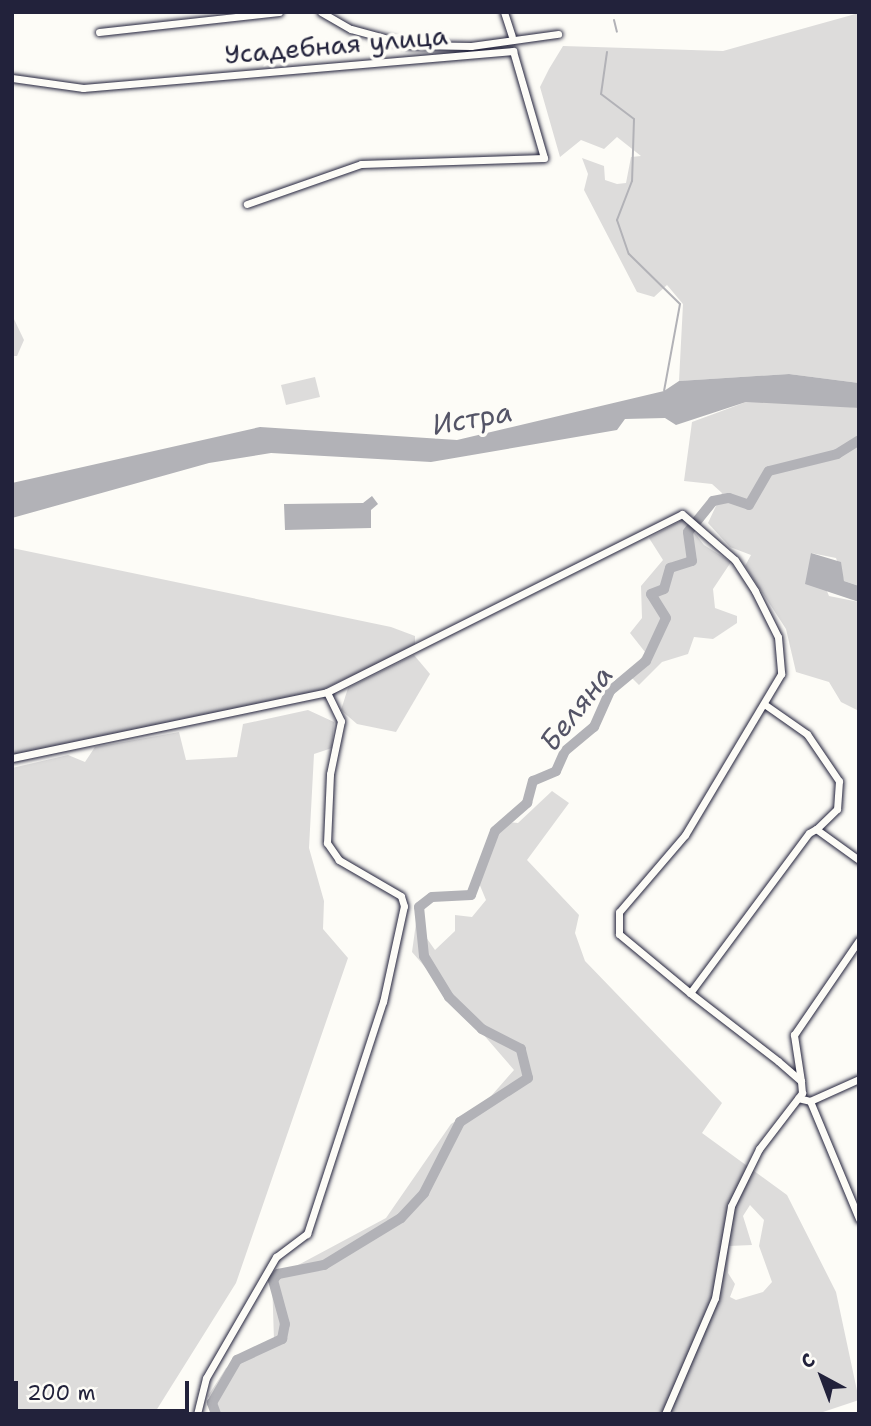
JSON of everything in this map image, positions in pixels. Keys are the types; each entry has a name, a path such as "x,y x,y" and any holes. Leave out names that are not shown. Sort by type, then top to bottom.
{"street":[{"path":"99,32 279,12"},
{"path":"321,12 351,29 410,45 471,46 512,36 558,34"},
{"path":"504,12 512,36"},
{"name":"Усадебная улица","path":"12,78 83,88 513,51 544,158 361,164 247,204"},
{"path":"12,758 327,692 672,515 692,517 735,560 778,637 781,674 767,706 685,835 616,920 619,934 668,968 690,993 801,1082"},
{"path":"197,1414 206,1378 276,1257 307,1234 383,1002 404,906 401,896 339,859 327,843 330,774 341,722 327,692"},
{"path":"690,993 816,829 836,810 839,781 807,734 767,706"},
{"path":"816,829 859,860"},
{"path":"664,1414 710,1311 731,1206 759,1150 798,1098 801,1082 794,1035 859,940"},
{"path":"798,1098 810,1101 859,1079"},
{"path":"810,1101 859,1219"}],"shaded area":[{"path":"859,13 859,383 789,374 679,381 683,304 667,285 654,297 637,292 584,190 588,174 582,158 604,166 605,180 617,184 626,183 631,157 641,156 617,137 604,149 581,140 560,157 540,87 563,46 723,51"},
{"path":"12,315 24,340 17,356 12,356"},
{"path":"789,374 859,383 859,408 746,402 676,425 665,418 625,419 617,430 431,462 271,453 209,463 12,518 12,483 260,427 457,440 664,391 679,381"},
{"path":"315,377 320,397 286,405 281,385"},
{"path":"788,400 859,408 859,586 844,581 836,558 811,553 829,596 859,602 859,711 841,702 829,682 796,672 786,629 745,566 751,555 730,547 708,523 722,493 712,484 684,481 692,422 746,402"},
{"path":"372,496 378,504 371,510 371,528 285,530 284,504 363,503"},
{"path":"684,519 704,545 731,562 713,589 715,608 737,616 737,623 713,639 694,637 688,654 662,662 639,685 630,676 645,652 630,633 642,618 641,586 663,560 649,538"},
{"path":"12,548 391,627 415,636 415,647 317,692 12,756"},
{"path":"811,553 841,562 844,581 859,586 859,602 805,584"},
{"path":"414,655 430,674 396,732 357,724 341,710 348,688"},
{"path":"308,710 334,722 332,748 314,754 309,848 324,901 323,929 348,958 236,1283 154,1414 12,1414 12,768 68,755 85,762 95,747 179,732 186,760 237,757 243,724"},
{"path":"552,791 569,803 527,860 579,915 575,933 585,961 722,1103 702,1133 787,1195 836,1292 859,1400 817,1414 215,1414 208,1396 226,1368 274,1340 272,1279 386,1218 451,1124 485,1103 514,1070 412,952 416,923 435,950 455,931 455,915 472,917 486,900 476,876 499,821 518,823","holes":["750,1205 764,1220 759,1246 772,1282 763,1292 736,1300 730,1297 735,1284 728,1273 729,1246 752,1245 743,1216"]}],"waterway":[{"path":"614,20 617,32"},
{"path":"607,52 601,94 634,119 632,181 617,220 629,254 680,304 664,391"},
{"name":"Беляна","path":"216,1414 212,1403 237,1360 282,1339 285,1324 273,1280 278,1274 324,1265 401,1218 424,1193 460,1122 528,1078 521,1049 482,1029 449,997 424,956 419,907 432,897 471,895 495,831 527,803 533,781 556,771 565,751 594,727 610,691 646,661 666,618 651,594 664,589 670,568 692,561 688,532 713,501 729,498 749,505 769,471 837,454 859,440"}],"water label":[{"name":"Истра","path":"472,418"}]}
